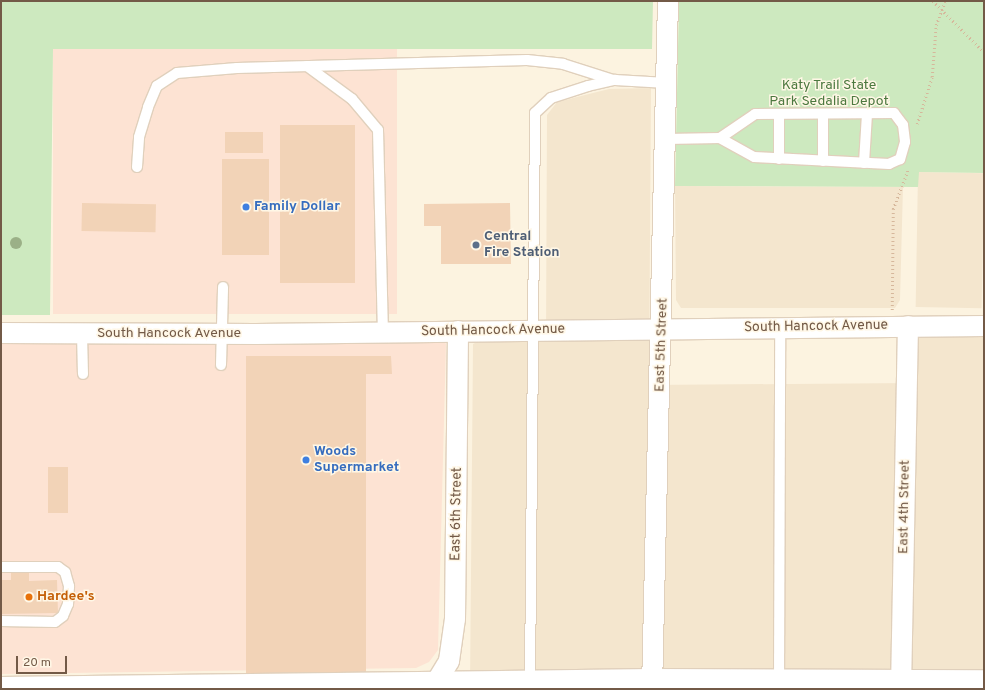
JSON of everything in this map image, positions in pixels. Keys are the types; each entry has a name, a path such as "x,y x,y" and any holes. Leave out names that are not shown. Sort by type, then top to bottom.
{"street":[{"name":"East 5th Street","path":"652,684 663,329 668,1"},
{"name":"East 4th Street","path":"901,684 908,326"},
{"name":"South Hancock Avenue","path":"1,333 223,334 984,326"},
{"name":"East 6th Street","path":"432,685 448,661 455,619 458,331"},
{"path":"1,687 170,688 432,685 901,684 984,680"}],"lane":[{"path":"137,167 139,137 148,107 157,86 177,73 307,66 527,60 563,64 615,80 667,83"},
{"path":"307,66 352,99 378,130 383,332"},
{"path":"530,685 535,113 551,98 615,80"},
{"path":"666,139 720,138 754,157 889,164 900,159 905,142 903,126 894,114 755,114 720,138"},
{"path":"779,114 779,159"},
{"path":"823,114 823,161"},
{"path":"864,162 867,114"},
{"path":"221,365 223,334 223,287"},
{"path":"779,684 780,328"},
{"path":"82,334 83,374"},
{"path":"1,567 58,567 65,572 69,586 68,604 63,616 56,622 1,621"}],"path":[{"path":"933,1 984,52"},
{"path":"941,10 945,1"}],"shaded area":[{"path":"53,48 397,48 397,314 53,314"},
{"path":"651,88 649,385 910,383 911,337 984,332 984,689 470,687 473,344 483,339 546,338 547,115 557,102 609,89"},
{"path":"918,172 984,173 982,308 916,307"},
{"path":"675,186 903,187 900,300 895,308 681,308 676,300"},
{"path":"439,335 446,344 438,650 429,662 416,668 1,674 1,341"}],"green space":[{"path":"1,1 653,1 652,49 53,49 50,315 1,315"},
{"name":"Katy Trail State Park Sedalia Depot","path":"679,1 984,1 984,173 919,172 918,187 675,186"}],"building":[{"path":"280,125 355,125 355,283 280,283"},
{"path":"225,132 263,132 263,153 225,153"},
{"name":"Family Dollar","path":"222,159 269,159 269,255 222,255"},
{"path":"82,203 156,204 156,232 82,231"},
{"name":"Central Fire Station","path":"510,203 511,264 441,264 441,226 424,226 424,204"},
{"path":"246,356 391,356 392,374 366,374 366,678 246,678"},
{"path":"48,467 68,467 68,513 48,513"},
{"name":"Hardee's","path":"11,572 29,572 29,581 57,580 58,613 1,614 1,580 11,580"}],"place":[{"name":"Family Dollar","path":"246,207"},
{"name":"Central Fire Station","path":"476,245"},
{"name":"Woods Supermarket","path":"306,460"},
{"name":"Hardee's","path":"29,597"}]}
